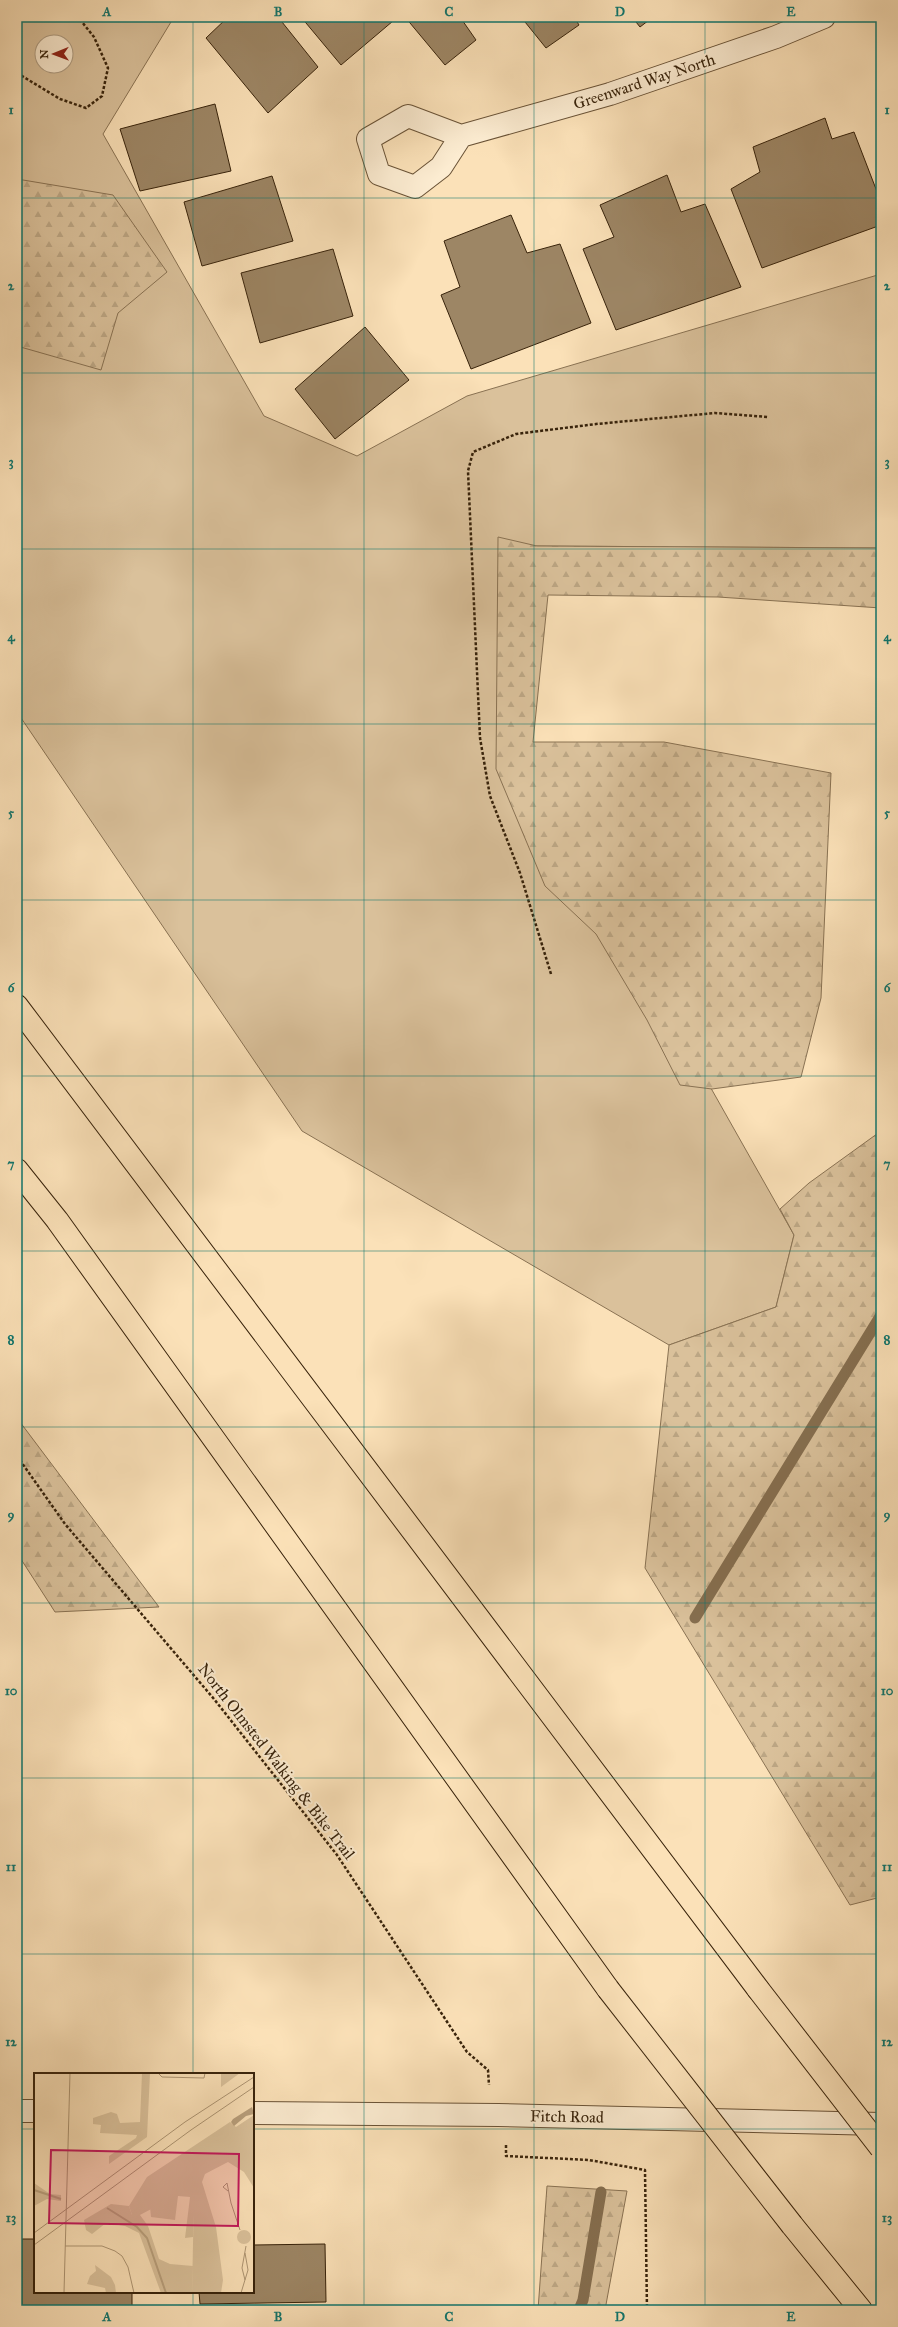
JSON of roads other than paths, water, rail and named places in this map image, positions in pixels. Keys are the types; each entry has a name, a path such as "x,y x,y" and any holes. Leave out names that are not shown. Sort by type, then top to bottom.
{"highway":[{"path":"17,1006 758,1989 881,2148"},
{"path":"17,1170 57,1220 608,1989 792,2225 861,2310"}],"street":[{"name":"Greenward Way North","path":"460,136 610,94 776,36 824,17"},
{"path":"17,2111 34,2111"},
{"name":"Fitch Road","path":"254,2113 498,2115 881,2124"}],"waterway":[{"path":"695,1618 881,1315"},
{"path":"579,2310 583,2300 601,2192"}]}
